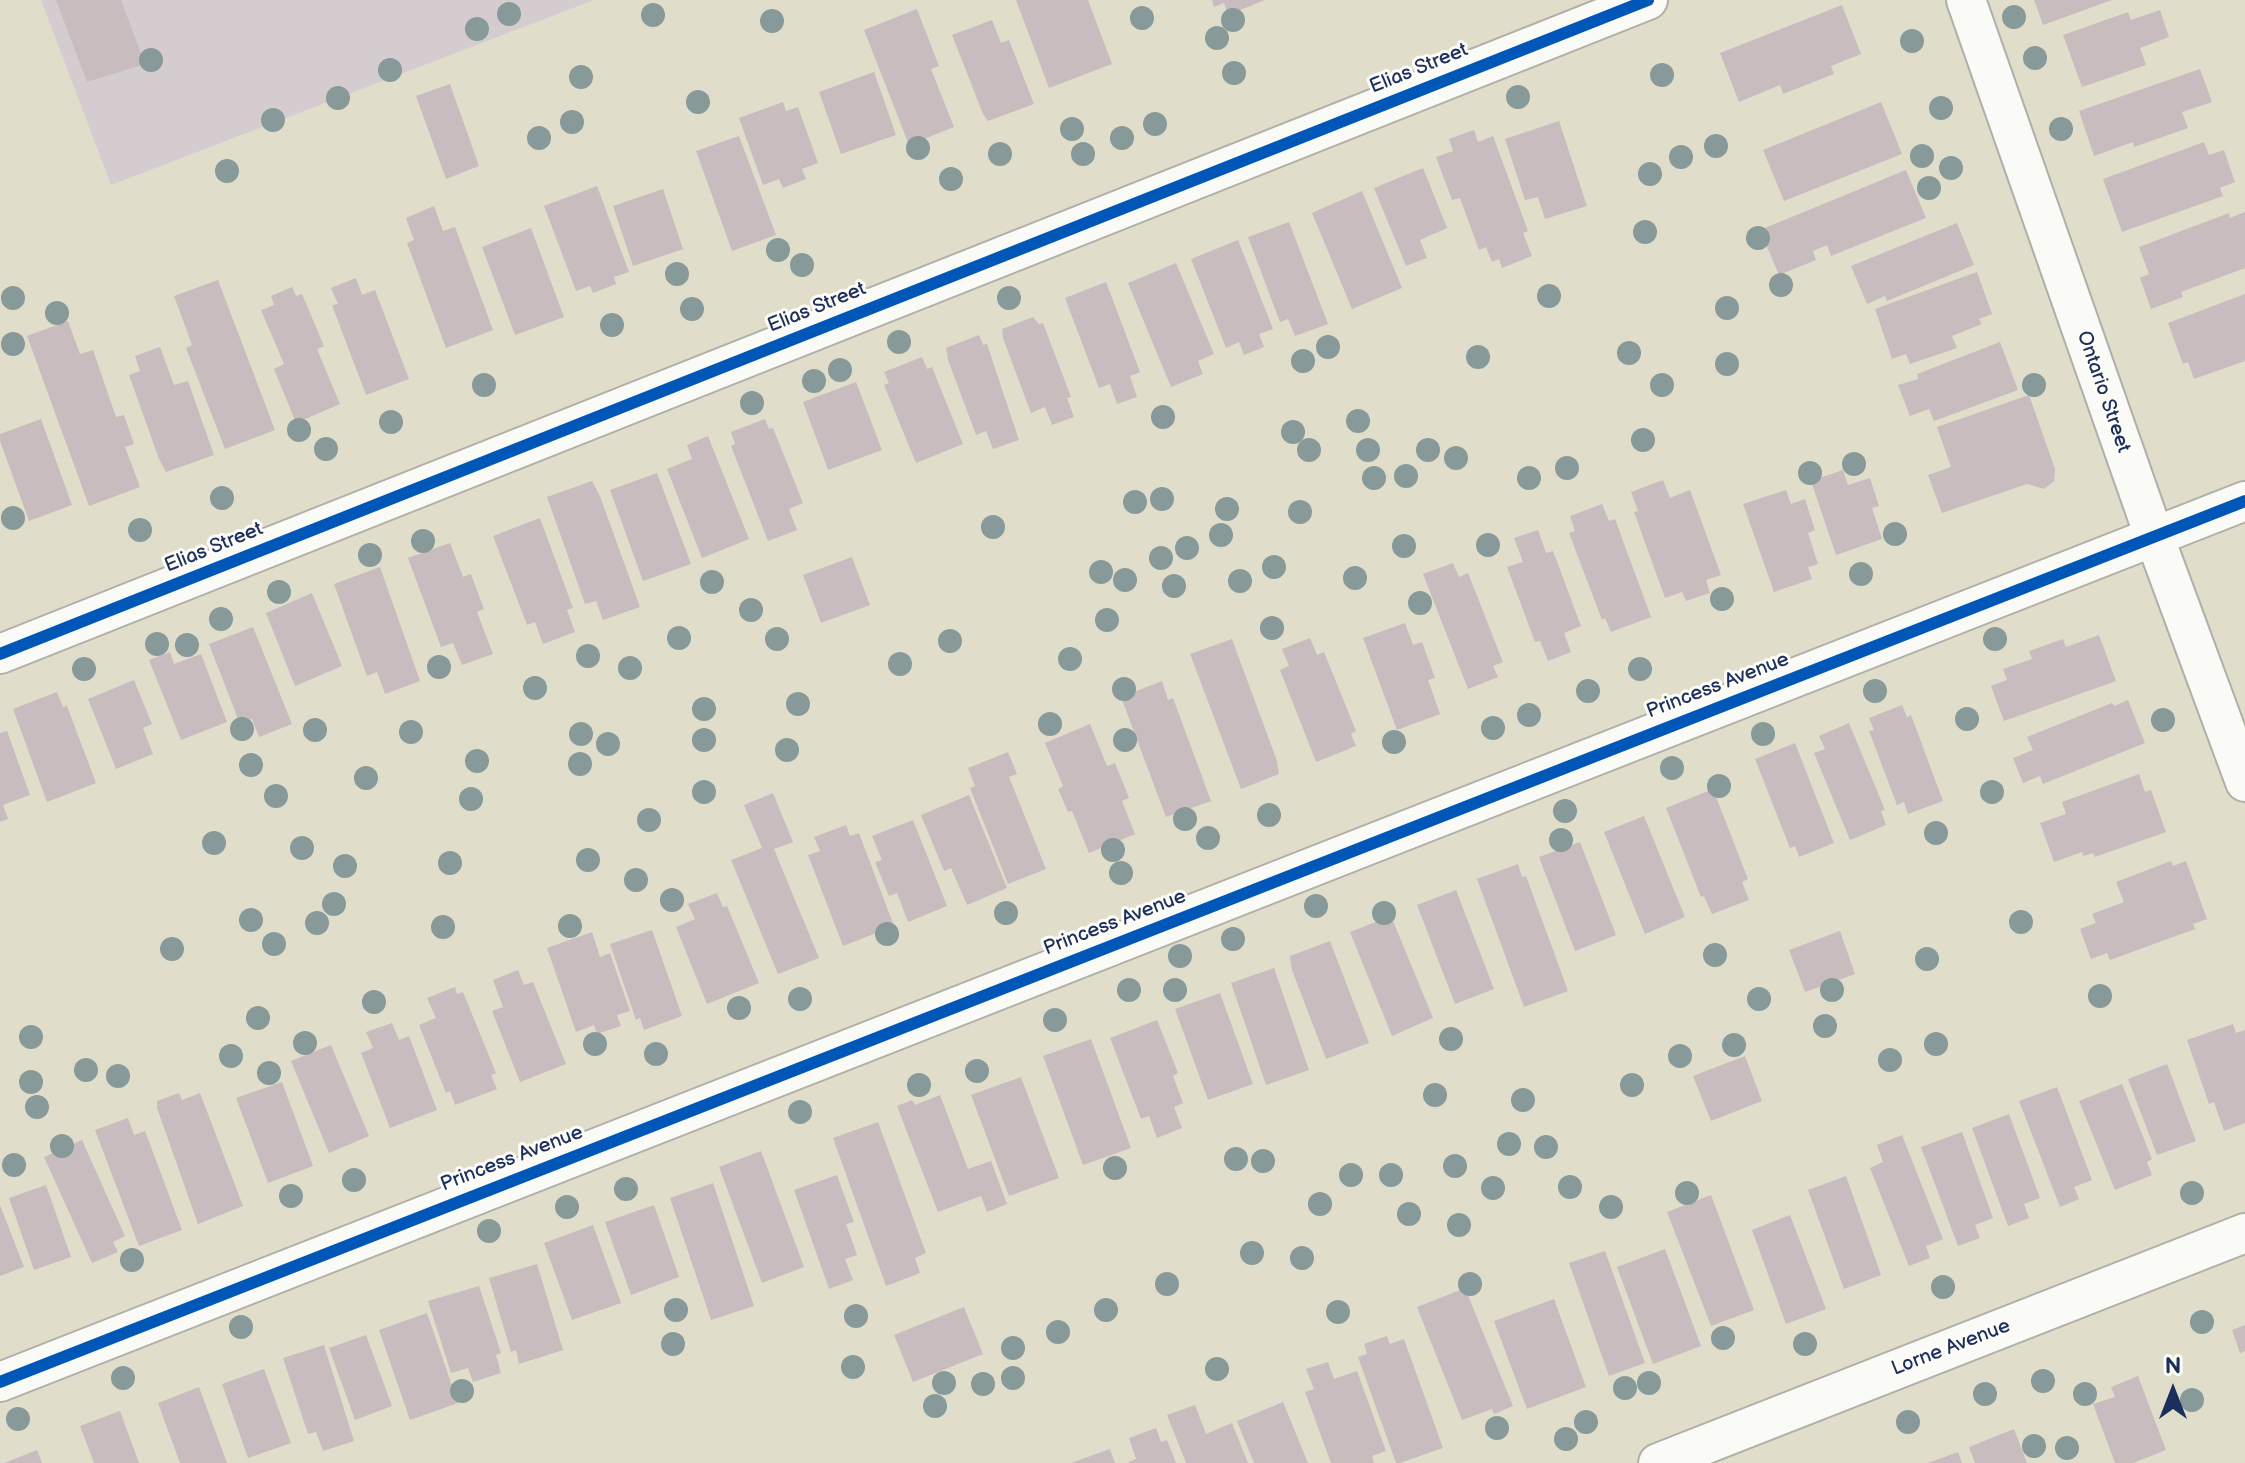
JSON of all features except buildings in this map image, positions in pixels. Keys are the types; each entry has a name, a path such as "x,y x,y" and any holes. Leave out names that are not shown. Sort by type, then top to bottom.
{"street":[{"name":"Elias Street","path":"0,654 1648,0"},
{"name":"Ontario Street","path":"1966,0 2154,536 2245,782"},
{"name":"Princess Avenue","path":"0,1382 2245,501"},
{"name":"Lorne Avenue","path":"1658,1463 2245,1233"}],"shaded area":[{"path":"41,0 594,0 111,185"}],"cycle path":[{"path":"0,654 1648,0"},
{"path":"0,1382 2245,501"}]}
